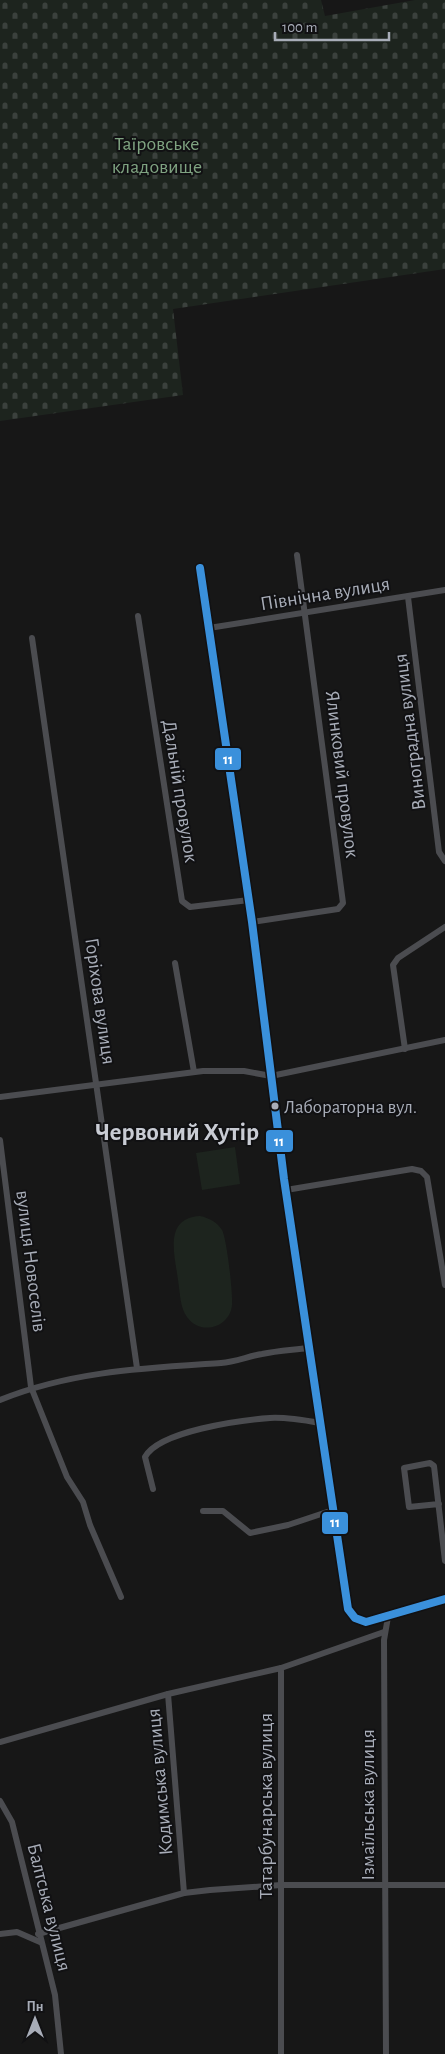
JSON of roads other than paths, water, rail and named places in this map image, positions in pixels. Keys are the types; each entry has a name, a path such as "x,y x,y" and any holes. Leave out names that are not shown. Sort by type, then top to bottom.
{"street":[{"name":"Ялинковий провулок","path":"252,922 338,909 343,903 315,681 296,556"},
{"path":"200,568 249,900 308,1348 351,1614 366,1622 445,1600"},
{"name":"Північна вулиця","path":"209,628 445,590"},
{"name":"Виноградна вулиця","path":"408,597 439,852 445,861"},
{"name":"Дальній провулок","path":"138,616 182,901 190,907 249,900"},
{"name":"Горіхова вулиця","path":"32,638 137,1368"},
{"path":"405,1049 393,965 398,958 445,927"},
{"path":"176,962 194,1072"},
{"path":"0,1097 194,1072 244,1071 271,1076 445,1040"},
{"name":"вулиця Новоселів","path":"0,1140 31,1387 67,1477 83,1502 90,1525 121,1597"},
{"path":"286,1190 412,1169 421,1171 427,1177 445,1285"},
{"path":"0,1400 31,1387 137,1368 224,1363 262,1354 308,1348"},
{"path":"153,1489 144,1457 170,1437 214,1426 271,1418 320,1423"},
{"path":"439,1504 409,1507 404,1468 433,1464 439,1504 445,1561"},
{"path":"203,1511 223,1511 250,1533 288,1525 333,1510"},
{"name":"Ізмаїльська вулиця","path":"386,2054 383,1886 384,1632 388,1617"},
{"path":"281,1668 384,1632"},
{"name":"Кодимська вулиця","path":"184,1893 168,1694 281,1668"},
{"name":"Татарбунарська вулиця","path":"281,1668 281,2054"},
{"path":"0,1742 168,1694"},
{"name":"Балтська вулиця","path":"0,1801 12,1822 38,1934 55,1995 61,2054"},
{"path":"38,1934 184,1893 281,1885 445,1885"},
{"path":"0,1934 17,1932 40,1942"}],"place":[{"name":"Лабораторна вул.","path":"275,1106"}],"district":[{"name":"Червоний Хутір","path":"177,1131"}],"park label":[{"name":"Таїровське кладовище","path":"157,154"}]}
